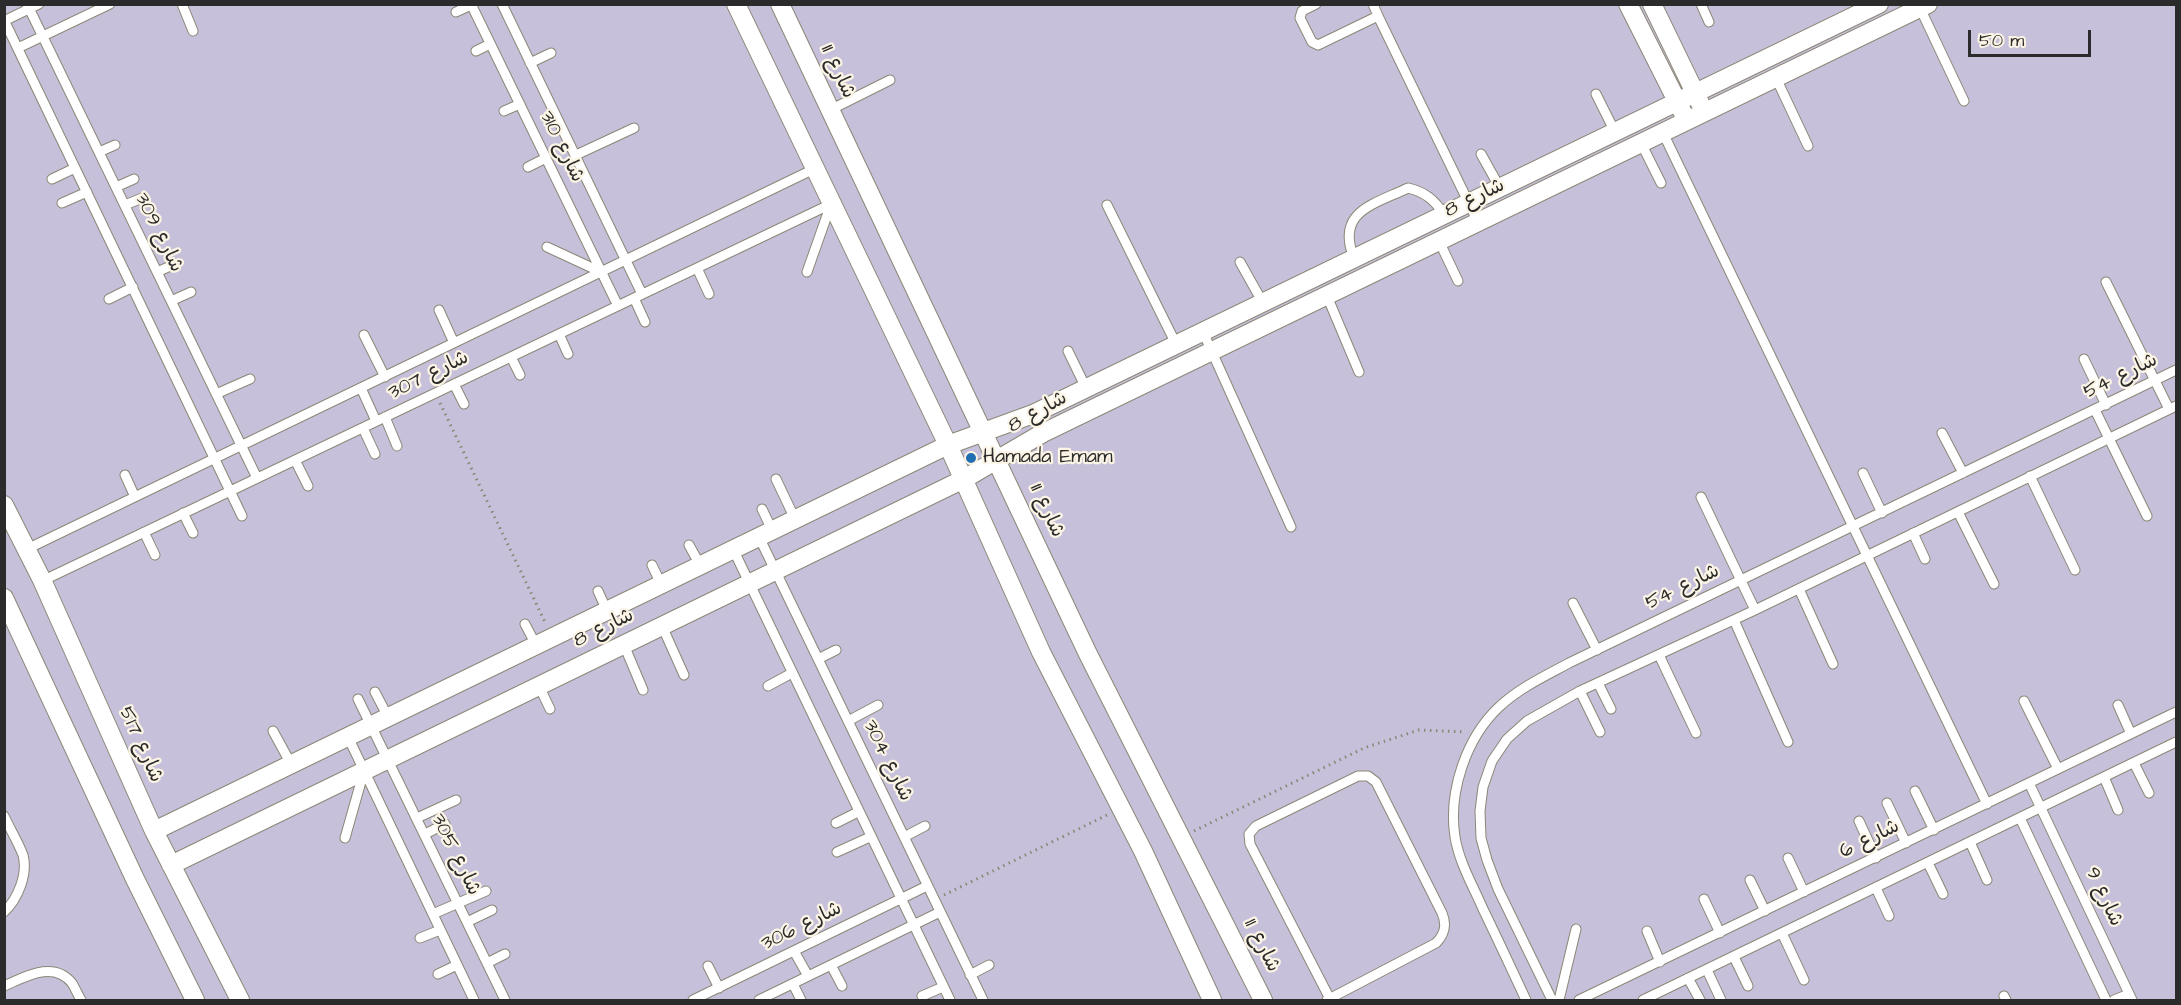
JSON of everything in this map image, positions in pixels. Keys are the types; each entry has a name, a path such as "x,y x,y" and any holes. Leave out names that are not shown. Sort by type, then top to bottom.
{"street":[{"path":"736,4 948,445 1041,652 1143,851 1212,1000"},
{"name":"شارع 11","path":"780,4 1088,654 1263,1000"},
{"path":"1628,4 1687,121"},
{"path":"1652,4 1705,113"},
{"name":"شارع 8","path":"154,831 948,445 1033,414 1875,5"},
{"name":"شارع 8","path":"171,865 964,479 1043,433 1924,6"},
{"name":"شارع 517","path":"4,505 42,580 154,831 240,1000"},
{"path":"4,598 135,879 195,1000"}],"lane":[{"path":"39,4 28,7 5,21 242,516"},
{"path":"18,48 110,4"},
{"path":"182,4 193,31"},
{"name":"شارع 310","path":"502,4 626,260 645,322"},
{"path":"1316,4 1302,11 1300,18 1312,42 1318,45 1378,16"},
{"path":"1373,4 1478,222"},
{"path":"1701,4 1709,22"},
{"path":"456,12 471,5"},
{"name":"شارع 310","path":"471,5 618,306"},
{"path":"1924,6 1964,101"},
{"name":"شارع 309","path":"28,7 257,478"},
{"path":"476,51 490,44"},
{"path":"530,63 552,53"},
{"path":"1776,78 1808,146"},
{"path":"830,110 890,80"},
{"path":"1596,94 1615,132"},
{"path":"504,111 520,104"},
{"path":"576,155 634,128"},
{"path":"1663,133 1987,804"},
{"path":"1641,144 1660,183"},
{"path":"99,152 115,145"},
{"path":"1481,154 1500,188"},
{"path":"528,167 546,158"},
{"path":"52,179 75,168"},
{"name":"شارع 307","path":"27,549 814,170"},
{"path":"116,187 134,179"},
{"path":"1354,258 1349,236 1351,224 1357,214 1408,188 1430,197 1444,215"},
{"path":"62,203 87,192"},
{"path":"125,205 142,198"},
{"path":"807,272 831,204"},
{"name":"شارع 307","path":"42,580 831,204"},
{"path":"1107,204 1176,344"},
{"path":"1439,241 1458,280"},
{"path":"547,246 601,272"},
{"path":"1240,262 1263,303"},
{"path":"157,272 175,264"},
{"path":"697,268 709,294"},
{"path":"1552,1000 1498,889 1481,838 1480,811 1483,787 1492,761 1507,739 1527,721 1580,691 1799,589 2173,407 2155,381 2106,282"},
{"path":"109,299 133,287"},
{"path":"171,301 191,292"},
{"path":"1327,296 1359,372"},
{"path":"439,310 454,343"},
{"path":"1203,332 1291,527"},
{"path":"559,334 568,354"},
{"path":"364,335 385,377"},
{"path":"1068,351 1086,388"},
{"path":"511,357 520,375"},
{"path":"2084,359 2106,405"},
{"name":"شارع 54","path":"1526,1000 1464,866 1455,838 1453,809 1466,757 1479,732 1498,708 1519,691 1597,650 2176,370"},
{"path":"216,394 250,379"},
{"path":"454,384 464,404"},
{"path":"361,388 397,446"},
{"path":"2095,410 2147,516"},
{"path":"363,428 375,454"},
{"path":"1942,433 1963,473"},
{"path":"295,460 308,486"},
{"path":"1863,473 1882,513"},
{"path":"125,476 135,497"},
{"path":"2030,476 2075,570"},
{"path":"776,479 795,519"},
{"path":"1701,497 1755,610"},
{"name":"شارع 304","path":"762,509 765,534 775,571 982,1000"},
{"path":"1958,512 1994,584"},
{"path":"183,513 193,533"},
{"path":"144,532 155,555"},
{"path":"1913,533 1925,559"},
{"path":"689,545 700,565"},
{"path":"733,549 950,1000"},
{"path":"652,565 661,584"},
{"path":"1799,589 1833,664"},
{"path":"598,591 607,611"},
{"path":"1573,603 1597,650"},
{"path":"1734,620 1788,742"},
{"path":"525,624 544,641"},
{"path":"662,626 684,675"},
{"path":"624,645 643,690"},
{"path":"818,659 836,650"},
{"path":"1659,655 1696,733"},
{"path":"768,686 792,674"},
{"path":"1598,683 1611,709"},
{"path":"539,686 550,709"},
{"path":"1580,691 1600,732"},
{"path":"375,692 380,721"},
{"path":"358,699 380,721"},
{"path":"2024,701 2058,769"},
{"path":"848,721 878,705"},
{"path":"2118,705 2131,734"},
{"name":"شارع 6","path":"1579,1000 2176,712"},
{"name":"شارع 305","path":"380,721 388,759 505,1000"},
{"path":"273,731 291,765"},
{"path":"348,737 474,1000"},
{"path":"1643,1000 2176,742"},
{"path":"2134,763 2148,793"},
{"path":"345,838 364,771"},
{"path":"1358,776 1368,776 1376,782 1442,912 1446,926 1436,943 1329,1000 1250,844 1249,834 1256,826 1358,776"},
{"path":"2104,777 2118,810"},
{"name":"شارع 9","path":"2029,783 2130,997"},
{"path":"1915,791 1934,830"},
{"path":"417,818 456,800"},
{"path":"1887,803 1906,843"},
{"path":"836,823 858,812"},
{"path":"4,816 23,857 23,876 17,894 4,912"},
{"path":"2020,818 2106,1000"},
{"path":"1859,821 1876,858"},
{"path":"425,834 446,824"},
{"path":"904,837 925,826"},
{"path":"837,852 870,837"},
{"path":"1970,842 1988,880"},
{"path":"1788,858 1804,892"},
{"path":"1928,862 1943,894"},
{"path":"1750,880 1765,911"},
{"name":"شارع 306","path":"693,1000 927,886"},
{"path":"1876,888 1889,916"},
{"path":"433,914 486,891"},
{"path":"1704,899 1720,933"},
{"path":"467,922 492,910"},
{"path":"759,1000 940,912"},
{"path":"1559,1000 1576,928"},
{"path":"420,938 440,930"},
{"path":"1647,931 1660,962"},
{"path":"1782,933 1804,980"},
{"path":"794,951 808,976"},
{"path":"487,963 505,954"},
{"path":"1734,957 1748,986"},
{"path":"438,974 457,965"},
{"path":"831,965 842,986"},
{"path":"970,975 989,965"},
{"path":"708,966 719,988"},
{"path":"1707,970 1721,1000"},
{"path":"4,987 39,971 51,972 72,983 81,1000"},
{"path":"1688,978 1700,1000"},
{"path":"793,984 801,1000"},
{"path":"922,996 943,987"},
{"path":"2114,1000 2130,997"}],"path":[{"path":"435,393 544,641"},
{"path":"1181,838 1364,748 1419,730 1479,732"},
{"path":"934,900 1121,808"}],"shaded area":[{"path":"5,5 2176,5 2176,1000 5,1000"}],"place":[{"name":"Hamada Emam","path":"971,458"}]}
